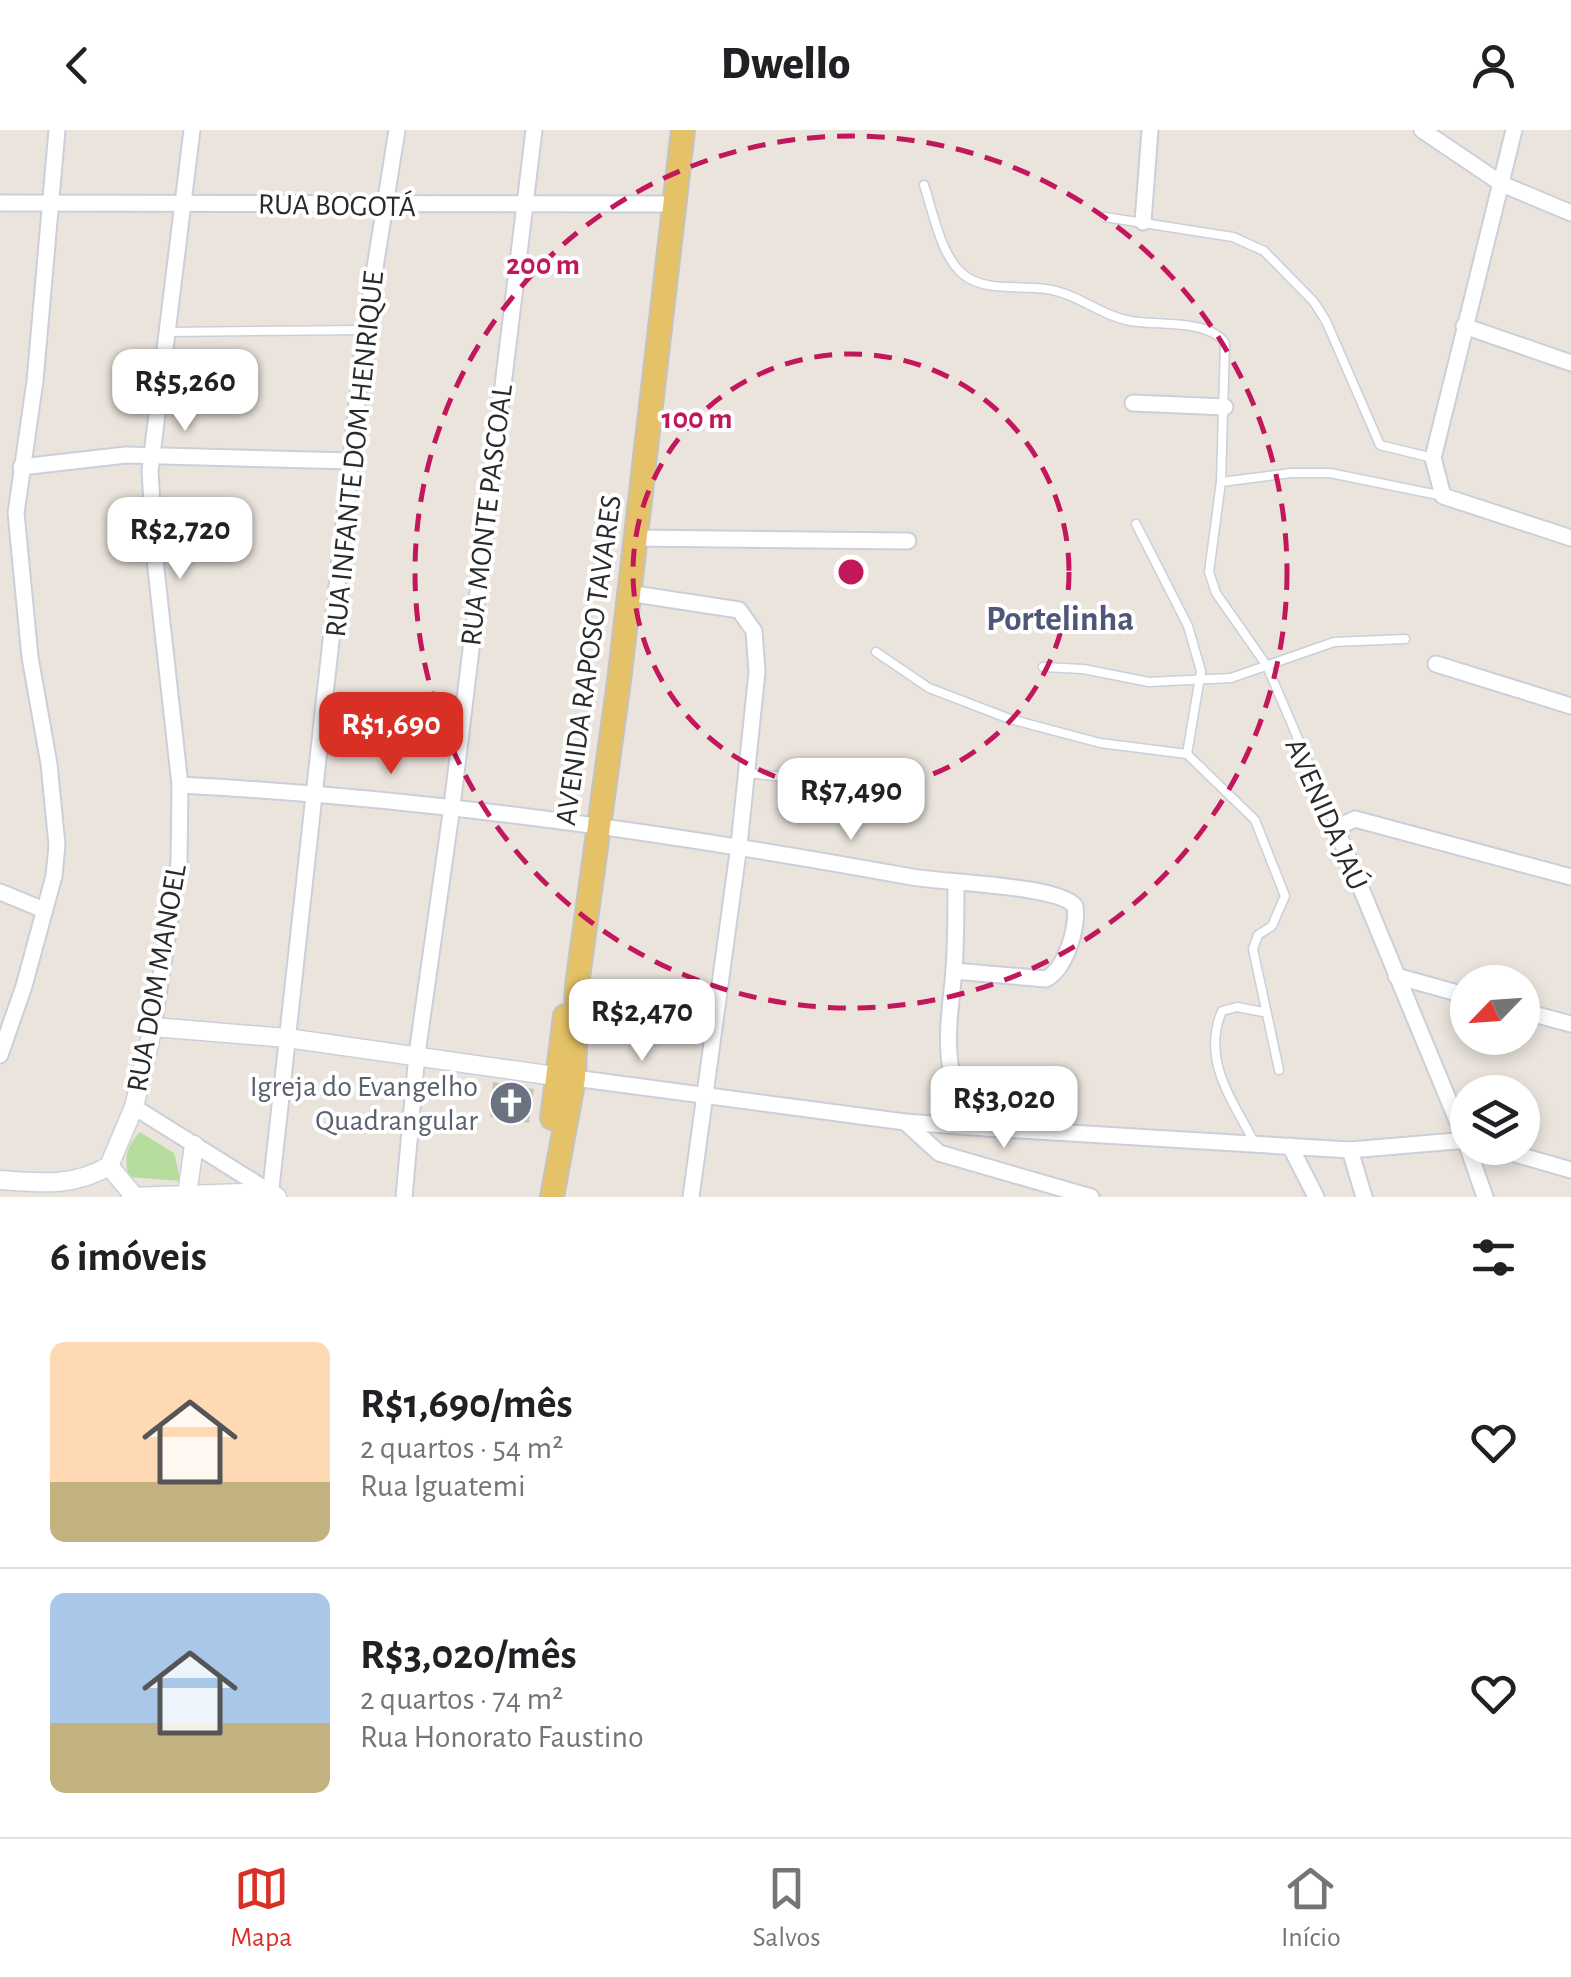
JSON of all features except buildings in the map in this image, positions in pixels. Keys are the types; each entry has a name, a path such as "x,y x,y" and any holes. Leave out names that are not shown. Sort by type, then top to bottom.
{"main road":[{"name":"AVENIDA RAPOSO TAVARES","path":"552,1197 560,1144 552,1123 566,1078 566,1011 577,985 683,130"}],"street":[{"path":"0,1055 44,910 57,845 49,764 30,657 16,513 35,381 57,130"},
{"name":"RUA DOM MANOEL","path":"109,1166 134,1107 153,1027 178,862 180,785 156,570 152,456 192,130"},
{"name":"RUA INFANTE DOM HENRIQUE","path":"272,1195 365,330 396,130"},
{"name":"RUA MONTE PASCOAL","path":"404,1197 416,1054 452,806 534,130"},
{"path":"1143,222 1150,130"},
{"path":"1422,130 1502,184 1571,213"},
{"path":"1514,130 1433,458 1441,488 1571,538"},
{"name":"RUA BOGOTÁ","path":"0,203 525,208 675,204"},
{"path":"1464,326 1571,363"},
{"path":"1133,403 1225,407"},
{"path":"21,466 152,456 351,461"},
{"path":"635,538 908,541"},
{"path":"628,593 739,610 754,631 756,672 739,845 690,1197"},
{"path":"1436,664 1571,706"},
{"path":"180,785 317,792 452,806 739,845 956,884 1056,894 1070,900 1076,915 1062,966 1046,979 954,971"},
{"path":"1336,828 1355,819 1571,876"},
{"name":"AVENIDA JAÚ","path":"1336,828 1450,1103"},
{"path":"956,884 947,1041 950,1080 971,1115 986,1128"},
{"path":"0,892 44,910"},
{"path":"1396,976 1450,991"},
{"path":"1540,1016 1571,1024"},
{"path":"153,1027 416,1054 566,1078 905,1122 1350,1150 1450,1144"},
{"path":"134,1107 272,1195"},
{"path":"905,1122 939,1153 1091,1197"},
{"path":"187,1195 194,1145"},
{"path":"1290,1146 1316,1197"},
{"path":"1350,1150 1364,1197"},
{"path":"1540,1161 1571,1170"},
{"name":"AVENIDA JAÚ","path":"1475,1165 1486,1197"},
{"path":"0,1180 54,1184 84,1180 109,1166 133,1197 272,1195"}],"lane":[{"name":"AVENIDA JAÚ","path":"924,185 952,260 969,279 980,284 1047,289 1083,299 1127,321 1197,329 1221,337 1227,361 1225,407 1221,482 1209,572 1216,593 1266,666 1336,828"},
{"path":"1105,217 1233,237 1264,251 1314,302 1326,321 1380,445 1433,458"},
{"path":"167,332 365,330"},
{"path":"1221,482 1291,473 1330,473 1441,488"},
{"path":"1136,524 1188,626 1201,671 1187,754"},
{"path":"1042,667 1083,669 1150,682 1231,678 1334,642 1404,639"},
{"path":"876,652 929,688 1010,719 1100,743 1187,754 1255,820 1285,896 1272,926 1258,935 1254,948 1263,1012 1279,1070"},
{"path":"745,774 808,779 860,771"},
{"path":"1255,1144 1218,1076 1213,1045 1222,1010 1237,1006 1263,1012"}],"green space":[{"path":"140,1132 174,1153 181,1181 129,1177 127,1153"}],"place":[{"name":"Igreja do Evangelho Quadrangular","path":"511,1103"}],"district":[{"name":"Portelinha","path":"1060,618"}]}
